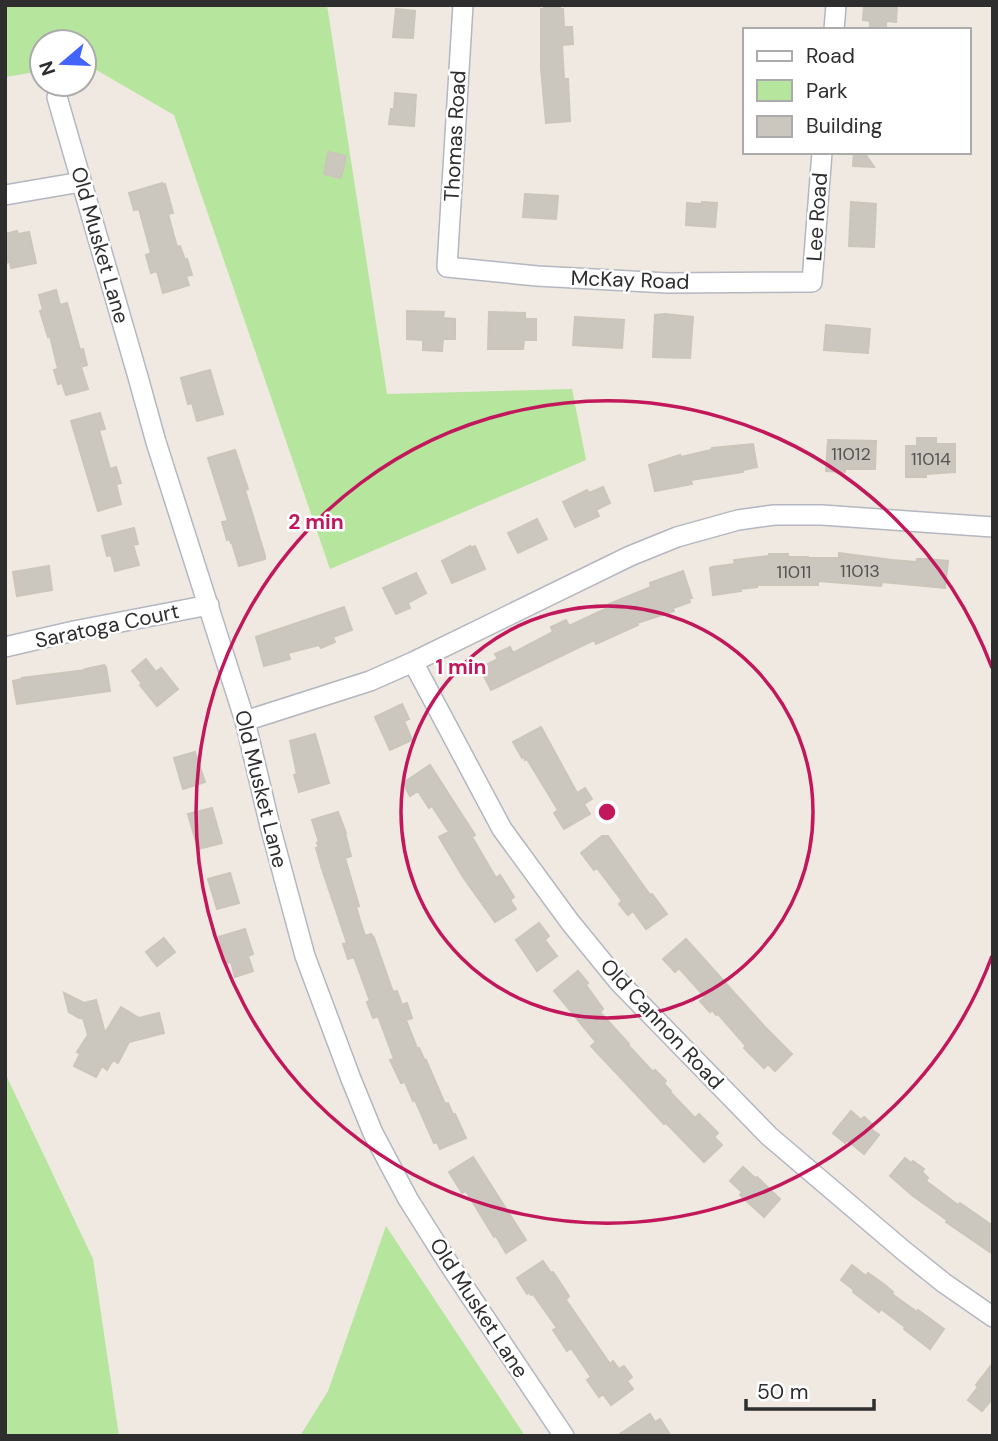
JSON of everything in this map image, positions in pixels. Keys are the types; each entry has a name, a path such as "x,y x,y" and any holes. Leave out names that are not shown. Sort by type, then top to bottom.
{"street":[{"name":"Thomas Road","path":"447,267 463,5"},
{"path":"834,28 836,5"},
{"name":"Old Musket Lane","path":"57,98 156,442 245,721 305,956 373,1133 408,1199 564,1436"},
{"name":"Lee Road","path":"812,282 821,154"},
{"path":"5,195 81,182"},
{"name":"McKay Road","path":"447,267 537,276 668,283 812,282"},
{"path":"245,721 370,681 630,556 677,537 738,520 774,515 822,515 993,527"},
{"name":"Saratoga Court","path":"5,648 74,631 209,605"},
{"name":"Old Cannon Road","path":"413,662 502,829 570,922 619,982 769,1136 904,1251 993,1317"}],"green space":[{"path":"5,5 327,5 387,394 572,389 586,460 330,569 174,115 98,71 98,28 28,28 28,73 5,77"},
{"path":"5,1073 93,1259 119,1436 5,1436"},
{"path":"386,1226 525,1436 300,1436 328,1391"}],"building":[{"path":"544,5 560,5 560,9 563,9 564,27 572,27 573,44 562,45 564,79 568,79 570,121 546,123 541,69 541,9 544,9"},
{"path":"864,5 897,5 896,22 886,21 886,28 870,28 870,21 863,20"},
{"path":"396,9 415,11 413,38 393,37"},
{"path":"395,93 416,95 414,126 389,124"},
{"path":"328,152 346,156 341,178 324,174"},
{"path":"854,154 865,154 874,167 853,166"},
{"path":"165,184 173,213 168,214 177,247 180,246 185,260 187,259 192,275 186,276 189,285 163,293 157,271 151,273 146,255 151,253 139,209 134,210 129,193"},
{"path":"525,194 558,196 556,219 523,217"},
{"path":"851,202 876,204 874,247 849,246"},
{"path":"687,203 717,203 715,227 686,225"},
{"path":"17,231 18,234 29,232 36,263 11,268 10,262 5,263 5,234"},
{"path":"56,290 60,305 67,303 87,365 81,367 88,389 66,395 62,383 58,384 54,370 58,369 50,336 48,337 40,311 43,310 39,295"},
{"path":"407,311 444,312 443,318 455,319 455,339 443,339 442,351 423,350 423,340 407,339"},
{"path":"489,312 525,313 525,319 536,319 536,340 524,340 523,349 488,349"},
{"path":"655,315 693,317 690,358 653,357"},
{"path":"575,317 624,320 622,348 573,345"},
{"path":"826,325 870,329 868,353 824,350"},
{"path":"210,370 223,414 197,421 192,403 188,404 181,378"},
{"path":"100,413 105,429 99,430 110,469 116,467 121,483 116,484 121,504 98,511 71,421"},
{"path":"917,438 936,438 936,444 955,444 955,472 906,477 906,446 917,446"},
{"path":"828,440 876,441 875,469 826,471"},
{"path":"753,444 757,467 743,472 691,480 692,484 655,491 649,465 712,448"},
{"path":"235,450 265,556 265,559 239,566 232,543 227,540 222,522 228,521 208,458"},
{"path":"603,487 610,503 596,510 599,516 575,527 563,502 587,490 589,493"},
{"path":"537,519 547,539 518,553 508,533"},
{"path":"134,528 138,544 133,545 139,565 115,571 111,555 107,556 102,536"},
{"path":"475,546 485,569 452,583 442,561"},
{"path":"839,553 916,562 917,559 948,561 945,588 882,582 881,586 818,581 818,585 757,585 740,589 741,591 713,595 712,567 735,564 734,560 769,554 839,558"},
{"path":"49,566 52,590 17,596 13,572"},
{"path":"683,571 692,598 689,598 690,602 673,608 674,611 637,623 638,625 596,644 594,640 491,690 480,668 498,659 495,654 510,647 513,653 553,632 551,627 566,620 569,626 601,611 610,606 609,604 651,587 650,583"},
{"path":"416,573 426,593 408,603 410,608 396,614 383,588"},
{"path":"344,607 352,630 333,637 335,642 321,648 319,645 288,653 290,659 264,666 256,637"},
{"path":"146,659 156,672 161,668 178,689 157,706 132,671"},
{"path":"104,665 110,691 17,704 13,681"},
{"path":"402,704 409,719 404,721 412,740 390,750 375,717"},
{"path":"541,727 577,793 585,788 592,799 584,804 590,814 564,829 554,813 558,810 527,759 522,758 513,742"},
{"path":"315,734 329,783 299,792 290,741"},
{"path":"195,752 205,782 183,789 174,758"},
{"path":"430,765 475,835 472,837 496,878 500,875 514,897 510,900 516,909 495,922 439,837 449,832 432,806 429,808 418,791 410,796 403,783"},
{"path":"212,808 222,843 198,849 188,814"},
{"path":"338,812 346,833 351,856 345,858 365,936 371,934 374,938 393,992 397,991 402,1005 407,1003 412,1018 406,1020 417,1048 426,1060 445,1104 448,1103 453,1115 455,1114 466,1138 440,1149 437,1142 434,1143 405,1082 401,1083 390,1060 394,1059 378,1016 373,1018 367,1002 370,1001 354,957 348,959 343,944 347,943 316,848 319,847 319,842 312,820"},
{"path":"602,836 608,836 667,914 646,929 633,911 628,915 619,904 622,901 597,868 594,870 581,853"},
{"path":"230,873 239,903 217,909 208,879"},
{"path":"539,923 549,936 545,940 557,956 537,971 516,940"},
{"path":"245,929 253,954 248,956 253,971 235,977 231,962 227,963 219,937"},
{"path":"164,938 175,952 157,966 146,952"},
{"path":"686,939 792,1054 775,1071 768,1064 764,1068 744,1048 746,1046 718,1014 712,1010 710,1012 700,1001 705,997 679,968 675,972 663,959"},
{"path":"578,971 603,1009 600,1012 628,1045 653,1072 655,1070 666,1081 664,1084 670,1092 695,1118 699,1114 718,1133 714,1137 722,1145 704,1162 666,1123 664,1124 591,1046 596,1042 554,991"},
{"path":"64,993 84,1003 96,1000 105,1033 121,1007 139,1018 159,1013 164,1033 129,1042 118,1063 113,1060 107,1070 102,1066 96,1077 74,1066 80,1054 77,1052 88,1035 83,1018 69,1012"},
{"path":"851,1111 861,1120 864,1117 874,1126 871,1129 879,1135 864,1154 833,1133"},
{"path":"473,1157 526,1240 506,1253 466,1191 462,1193 449,1172"},
{"path":"905,1158 924,1169 922,1172 928,1178 926,1181 993,1226 993,1254 946,1222 947,1220 890,1176"},
{"path":"743,1167 780,1199 764,1217 740,1195 742,1192 730,1181"},
{"path":"543,1261 569,1296 566,1300 610,1364 613,1361 619,1369 624,1366 632,1377 627,1381 633,1389 611,1405 603,1394 599,1397 587,1380 591,1377 571,1348 567,1351 553,1330 557,1328 533,1294 527,1294 517,1278"},
{"path":"852,1265 866,1276 868,1273 893,1292 892,1294 944,1329 930,1349 881,1309 879,1312 853,1292 854,1290 841,1280"},
{"path":"993,1363 993,1398 982,1411 968,1400"},
{"path":"650,1414 655,1422 660,1419 671,1436 617,1436"}]}
